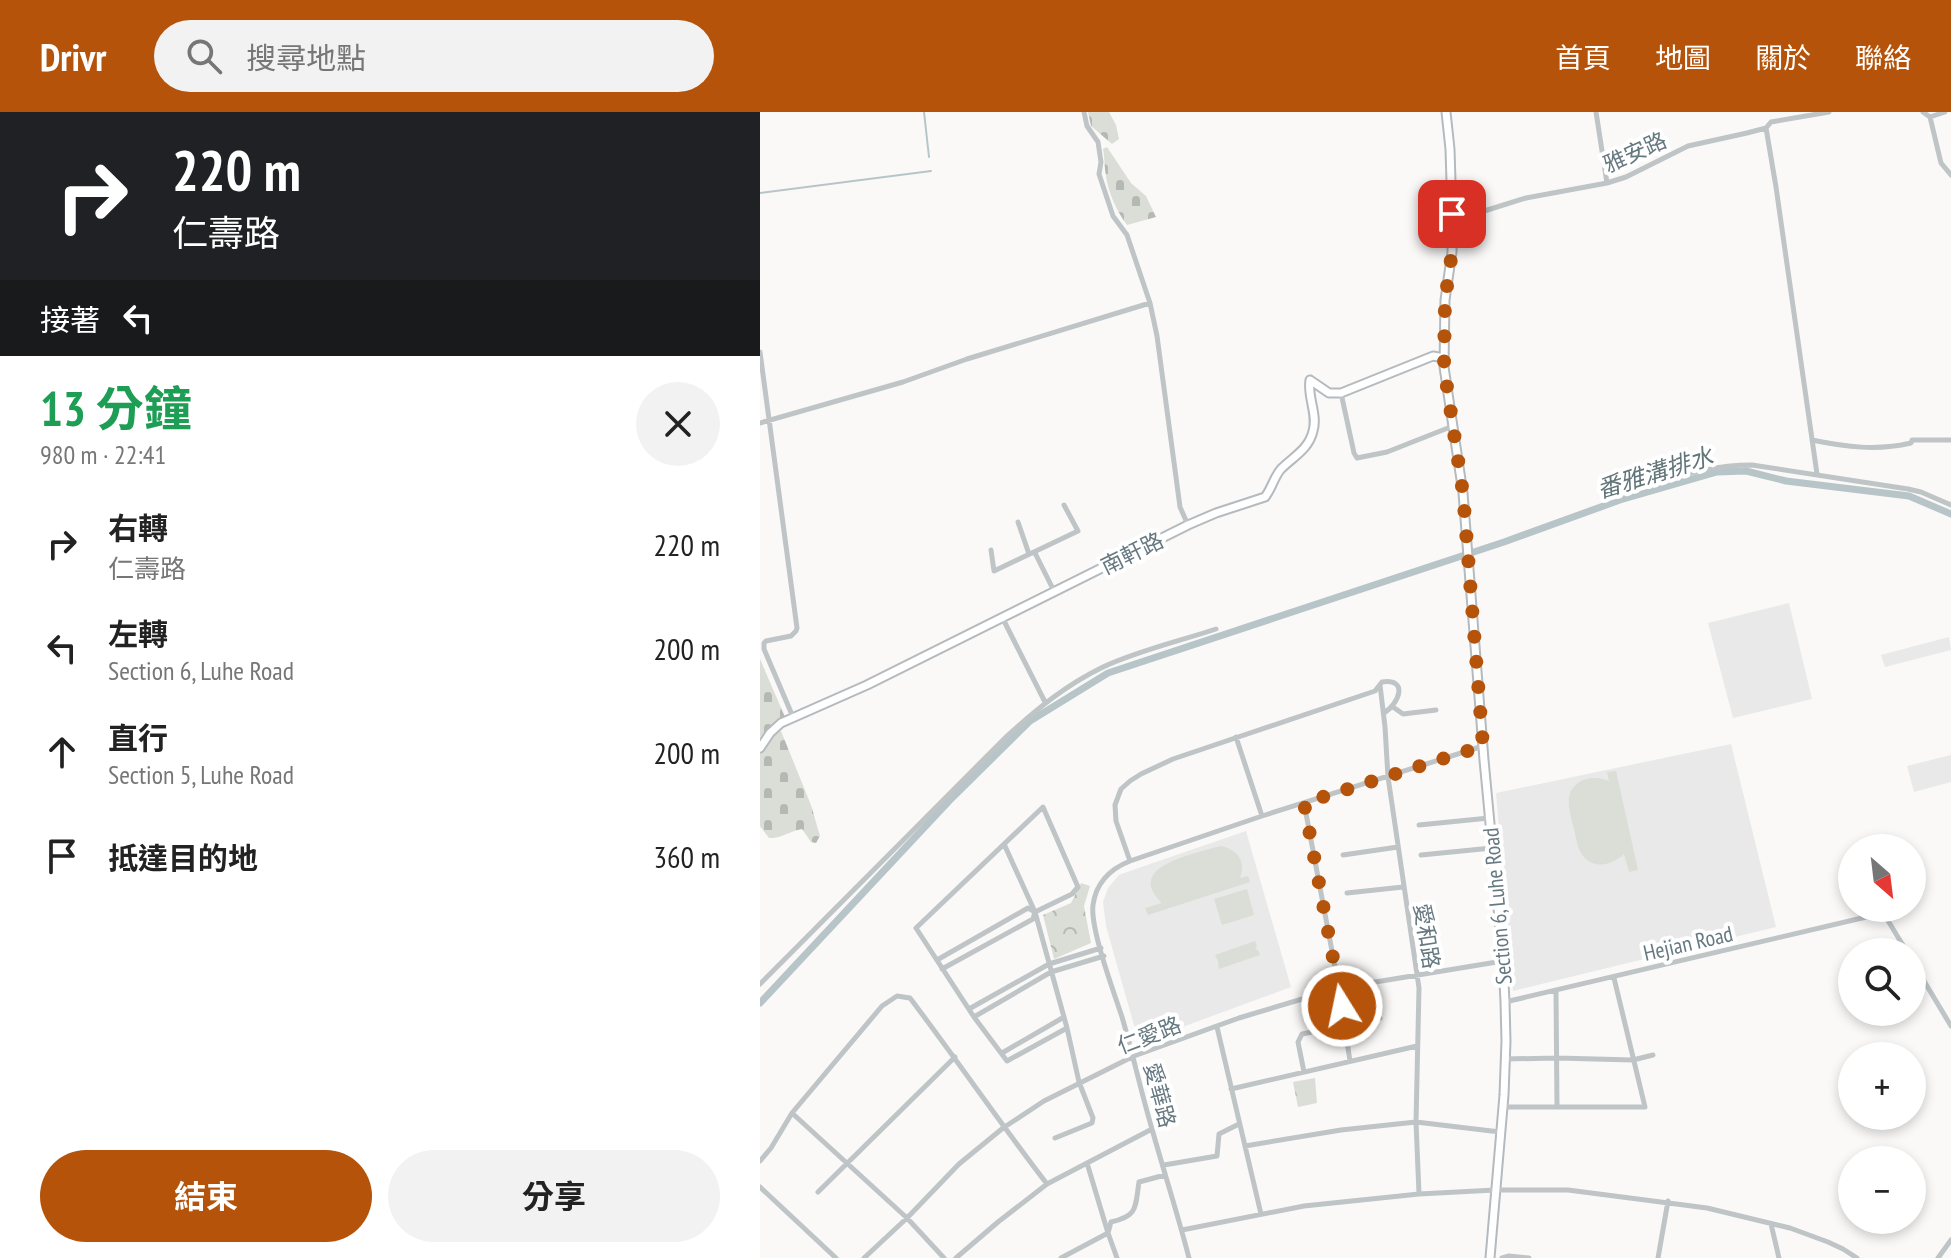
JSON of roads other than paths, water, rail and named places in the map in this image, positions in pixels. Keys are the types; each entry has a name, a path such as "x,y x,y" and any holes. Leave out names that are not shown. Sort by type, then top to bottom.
{"main road":[{"name":"Section 6, Luhe Road","path":"1446,112 1450,149 1452,252 1445,300 1444,358 1467,543 1505,1002 1503,1107 1490,1258"},
{"path":"1341,393 1433,356 1444,358"},
{"name":"南軒路","path":"760,748 781,723 867,685 1188,525 1265,497 1280,470 1305,448 1313,431 1314,412 1308,390 1310,380 1329,393 1341,393"}],"street":[{"path":"1084,112 1087,126 1098,142 1099,174 1113,216 1127,235 1150,303 1180,507 1188,525"},
{"path":"1596,112 1607,183"},
{"path":"1767,112 1771,122"},
{"path":"1817,474 1766,128 1771,122 1829,112"},
{"path":"1923,112 1930,117 1941,163 1951,175"},
{"path":"1930,117 1945,112"},
{"name":"雅安路","path":"1452,214 1481,212 1526,198 1607,183 1626,177 1688,146 1766,128"},
{"path":"760,423 903,382 967,359 1150,303"},
{"path":"760,352 797,628 791,636 766,641 764,649 793,718"},
{"path":"1341,393 1357,458 1387,452 1453,426"},
{"path":"1812,440 1855,448 1898,446 1912,440 1951,440"},
{"path":"1656,484 1698,470 1752,465 1908,489 1951,505"},
{"path":"991,550 994,571 1078,531 1064,505"},
{"path":"1018,522 1054,591"},
{"path":"1002,616 1045,702"},
{"path":"760,984 1007,736 1045,702 1105,666 1216,629"},
{"path":"1384,713 1393,707 1398,697 1398,689 1389,681 1382,682 1375,691 1173,759 1141,774 1121,789 1116,799 1119,832 1130,861 1483,746"},
{"name":"愛和路","path":"1380,685 1388,777 1419,1005 1416,1122 1419,1194"},
{"path":"1393,707 1403,714 1436,710"},
{"path":"1236,737 1262,816"},
{"path":"1304,803 1350,1061"},
{"path":"942,969 1033,919 1035,912 1072,894 1078,887 1043,807 916,928 942,969 974,1017 1007,1061 1067,1028"},
{"path":"1419,825 1489,818"},
{"path":"1004,844 1035,912 1079,1082 1093,1120 1055,1138"},
{"path":"1343,855 1398,847"},
{"path":"1421,855 1492,848"},
{"name":"愛華路","path":"1130,861 1106,877 1095,896 1094,919 1189,1258"},
{"path":"1347,893 1403,887"},
{"path":"937,960 1028,908 1035,912"},
{"name":"Hejian Road","path":"1505,1002 1879,914 1887,919 1899,938"},
{"path":"969,1009 1049,964 1101,948"},
{"path":"974,1017 1051,972 1104,956"},
{"name":"仁愛路","path":"864,1258 959,1164 1003,1128 1044,1101 1134,1056 1339,988 1503,961"},
{"path":"1503,1107 1645,1107 1614,978"},
{"path":"1926,984 1951,1026"},
{"path":"1556,991 1557,1107"},
{"path":"760,1161 792,1113 882,1006 897,996 910,998 1047,1184"},
{"path":"1002,1053 1064,1017"},
{"path":"1304,1072 1299,1036 1380,1018"},
{"path":"1217,1027 1261,1214"},
{"path":"1231,1089 1417,1046"},
{"path":"1505,1059 1633,1060 1653,1055"},
{"path":"818,1192 955,1057"},
{"path":"792,1113 907,1218 944,1258"},
{"path":"1245,1146 1341,1130 1416,1122 1500,1132"},
{"path":"1164,1165 1217,1156 1219,1134 1239,1124"},
{"path":"956,1258 1047,1184 1152,1129"},
{"path":"1087,1163 1117,1258"},
{"path":"1061,1258 1108,1233 1111,1222 1127,1218 1135,1211 1139,1182 1165,1175"},
{"path":"760,1187 836,1258"},
{"path":"1182,1230 1304,1206 1419,1194 1568,1190 1668,1201 1771,1223 1828,1242 1857,1258"},
{"path":"1658,1258 1668,1201"},
{"path":"1771,1223 1779,1258"},
{"path":"1938,1258 1951,1240"},
{"path":"1838,1258 1843,1249"},
{"path":"1502,1258 1529,1258"}],"waterway":[{"path":"924,112 929,157"},
{"path":"760,193 931,171"},
{"name":"番雅溝排水","path":"760,1003 949,801 1030,721 1108,673 1504,542 1620,500 1717,472 1746,471 1786,481 1909,496 1951,514"}]}
